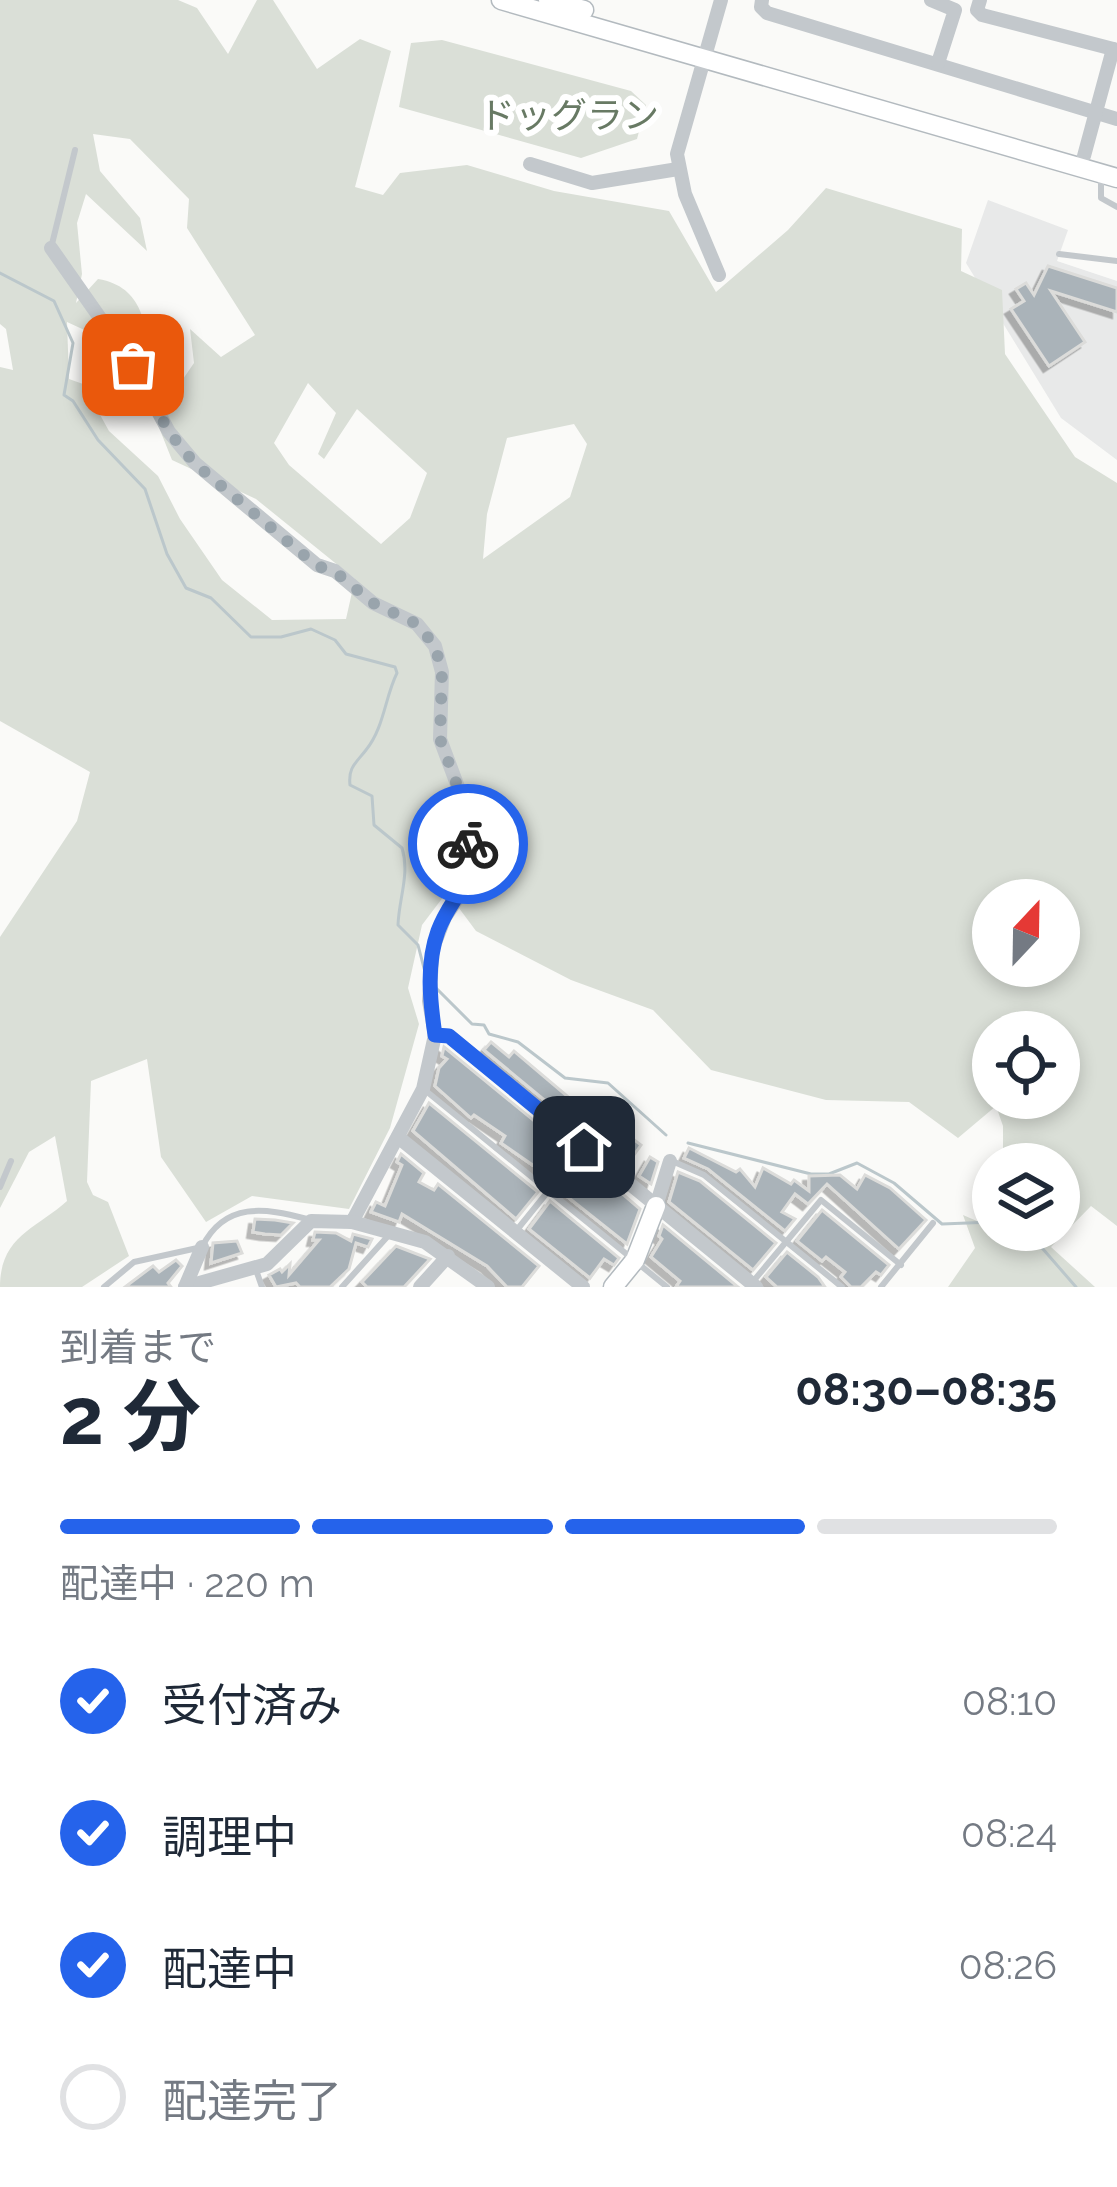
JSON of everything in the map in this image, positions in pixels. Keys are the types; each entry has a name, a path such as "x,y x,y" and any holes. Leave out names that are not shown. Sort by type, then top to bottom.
{"street":[{"path":"501,0 1084,156 1112,173"},
{"path":"548,0 1112,173"},
{"path":"719,275 678,169 677,154 721,0"},
{"path":"762,0 767,13 1117,119"},
{"path":"931,0 955,10 938,63"},
{"path":"980,0 976,8 982,15 1115,50 1084,156"},
{"path":"530,164 592,183 678,169"},
{"path":"51,248 133,365 169,432 194,463 317,566 334,571 373,603 417,624 435,646 442,672 440,739 461,796 472,867 437,933 430,999 435,1035 423,1089 352,1222"},
{"path":"435,1035 449,1036 752,1286"},
{"path":"398,1137 583,1287"},
{"path":"614,1287 635,1261 670,1161"},
{"path":"185,1287 256,1270 294,1241 311,1221 352,1222 417,1238 488,1287"},
{"path":"185,1287 202,1247"},
{"path":"421,1287 448,1256"}],"lane":[{"path":"51,248 75,150"},
{"path":"1112,173 1101,199 1117,207"},
{"path":"1059,254 1117,260"},
{"path":"423,1089 667,1287"},
{"path":"516,1231 584,1147"},
{"path":"0,1187 11,1161"},
{"path":"670,1161 704,1174 842,1287"},
{"path":"752,1286 824,1200 901,1264"},
{"path":"104,1287 134,1262 202,1247 208,1234 226,1220 257,1209 311,1221"},
{"path":"881,1287 933,1223"},
{"path":"342,1287 391,1233"},
{"path":"256,1270 262,1287"}],"shaded area":[{"path":"988,200 1068,230 1057,261 1117,281 1117,460 1061,418 966,263"}],"green space":[{"path":"0,0 178,0 197,8 228,54 257,0 273,0 317,69 360,39 391,51 355,187 383,195 400,173 467,165 554,191 669,211 716,292 788,230 826,188 962,229 961,271 1002,290 1005,354 1075,457 1117,483 1117,1226 1091,1206 1080,1217 1080,1143 1003,1143 1001,1119 1080,1119 1080,1011 972,1011 972,1119 981,1119 958,1138 909,1102 826,1100 711,1070 653,1010 571,980 476,931 447,892 422,925 408,988 419,1024 390,1128 349,1209 252,1196 206,1222 161,1157 147,1059 91,1081 87,1182 93,1195 108,1202 129,1256 82,1287 0,1287 13,1245 67,1201 55,1136 29,1152 0,1208 0,937 77,821 90,772 0,721 0,367 13,370 6,329 0,324","holes":["93,134 130,139 189,199 187,228 255,335 221,357 190,329 194,363 183,379 155,366 140,310 125,290 98,279 76,303 82,274 77,223 86,194 147,251 140,218 100,171","67,322 128,350 172,460 256,499 355,579 346,619 272,620 222,580 180,519 158,476 109,431 83,384 69,379","308,383 336,413 318,454 324,459 357,409 427,473 410,518 381,544 289,465 274,443","574,424 587,444 570,497 483,559 487,514 507,438"]},
{"name":"ドッグラン","path":"442,40 631,91 646,105 637,139 581,158 399,107 411,43"},
{"path":"963,1215 972,1219 972,1240"},
{"path":"973,1251 1055,1251 1095,1287 948,1287"}],"building":[{"path":"1048,266 1117,288 1117,312 1051,291 1085,342 1049,366 1011,309 1024,301 1016,289 1026,283 1034,295"},
{"path":"491,1042 509,1057 514,1051 580,1107 586,1105 596,1112 606,1098 617,1106 608,1120 641,1145 631,1159 571,1122 484,1050"},
{"path":"444,1047 571,1151 550,1177 501,1143 505,1136 474,1115 471,1118 435,1086 439,1068 447,1059 442,1056"},
{"path":"429,1103 538,1192 516,1219 413,1131"},
{"path":"689,1148 736,1172 740,1169 755,1187 763,1168 809,1191 809,1176 840,1175 857,1189 865,1175 890,1188 926,1220 899,1249 827,1184 808,1204 795,1194 782,1212 795,1219 785,1231 708,1169 684,1158"},
{"path":"401,1154 424,1173 419,1182 434,1190 438,1184 539,1266 522,1287 507,1287 487,1266 402,1214 399,1222 371,1212 376,1202 385,1206 402,1165 397,1162"},
{"path":"650,1157 658,1162 651,1184 639,1176"},
{"path":"583,1160 640,1209 627,1244 559,1190"},
{"path":"678,1172 700,1181 776,1243 753,1270 669,1202"},
{"path":"550,1201 619,1258 614,1265 604,1259 590,1278 529,1229"},
{"path":"822,1210 889,1265 881,1275 876,1272 861,1287 851,1287 841,1277 845,1272 797,1241"},
{"path":"255,1219 293,1223 281,1235 265,1234 253,1232"},
{"path":"663,1225 738,1287 676,1287 680,1281 651,1257 662,1239"},
{"path":"315,1232 336,1233 351,1241 353,1234 372,1239 368,1247 356,1243 349,1269 330,1287 296,1283 276,1287 269,1275 290,1264 289,1275 319,1240 313,1240"},
{"path":"237,1241 242,1253 211,1263 213,1243"},
{"path":"396,1246 430,1259 404,1287 367,1287 362,1282"},
{"path":"787,1252 825,1287 777,1287 766,1277"},
{"path":"176,1260 182,1266 168,1283 171,1287 125,1287 153,1266 159,1272"}],"waterway":[{"path":"0,273 54,301 73,343 64,395 98,440 145,489 167,554 186,588 211,598 251,637 281,637 311,629 335,640 346,654 395,667 381,722 352,769 350,785 372,796 374,825 402,848 405,877 398,925 418,945 426,976"},
{"path":"436,988 472,1024 518,1042 565,1078 608,1083 666,1135"},
{"path":"688,1143 811,1174 829,1174 857,1163 894,1183 942,1224 972,1223"},
{"path":"1045,1251 1076,1287"}],"way so far":[{"path":"133,365 169,432 194,463 317,566 334,571 373,603 403,615 429,635 442,672 440,739 461,796 468,844"}],"route":[{"path":"468,844 470,875 454,898 434,948 430,1001 435,1035 449,1036 584,1147"}]}
